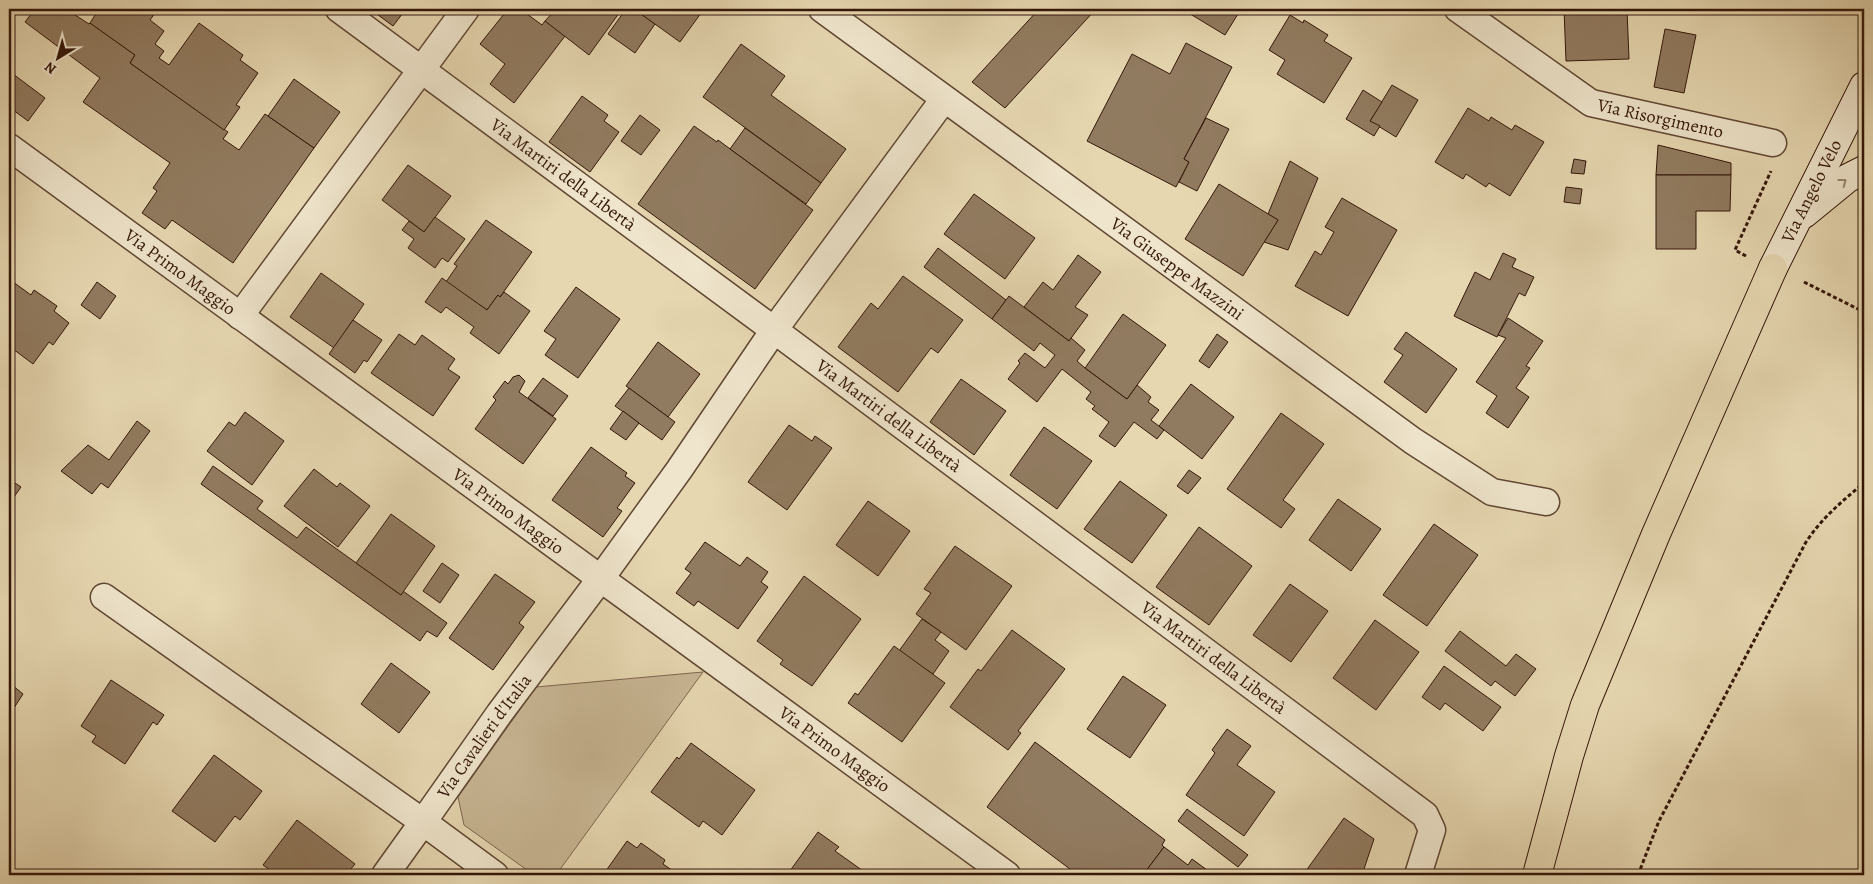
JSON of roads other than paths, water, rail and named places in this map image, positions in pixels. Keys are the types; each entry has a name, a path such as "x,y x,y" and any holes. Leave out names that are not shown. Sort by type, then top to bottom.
{"highway":[{"path":"1537,875 1569,756 1585,705 1660,525 1773,268"},
{"path":"1547,875 1558,801"}],"main road":[{"name":"Via Angelo Velo","path":"1773,268 1864,86"},
{"path":"1798,220 1848,178 1864,170"}],"street":[{"name":"Via Martiri della Libertà","path":"339,9 1425,815 1432,830 1418,875"},
{"path":"240,316 466,9"},
{"name":"Via Giuseppe Mazzini","path":"822,9 1413,441 1492,492 1546,502"},
{"name":"Via Risorgimento","path":"1458,9 1591,103 1773,143"},
{"name":"Via Cavalieri d'Italia","path":"385,875 499,714 679,470 774,330 944,99"},
{"name":"Via Primo Maggio","path":"9,148 1007,875"},
{"path":"104,597 495,875"}]}
